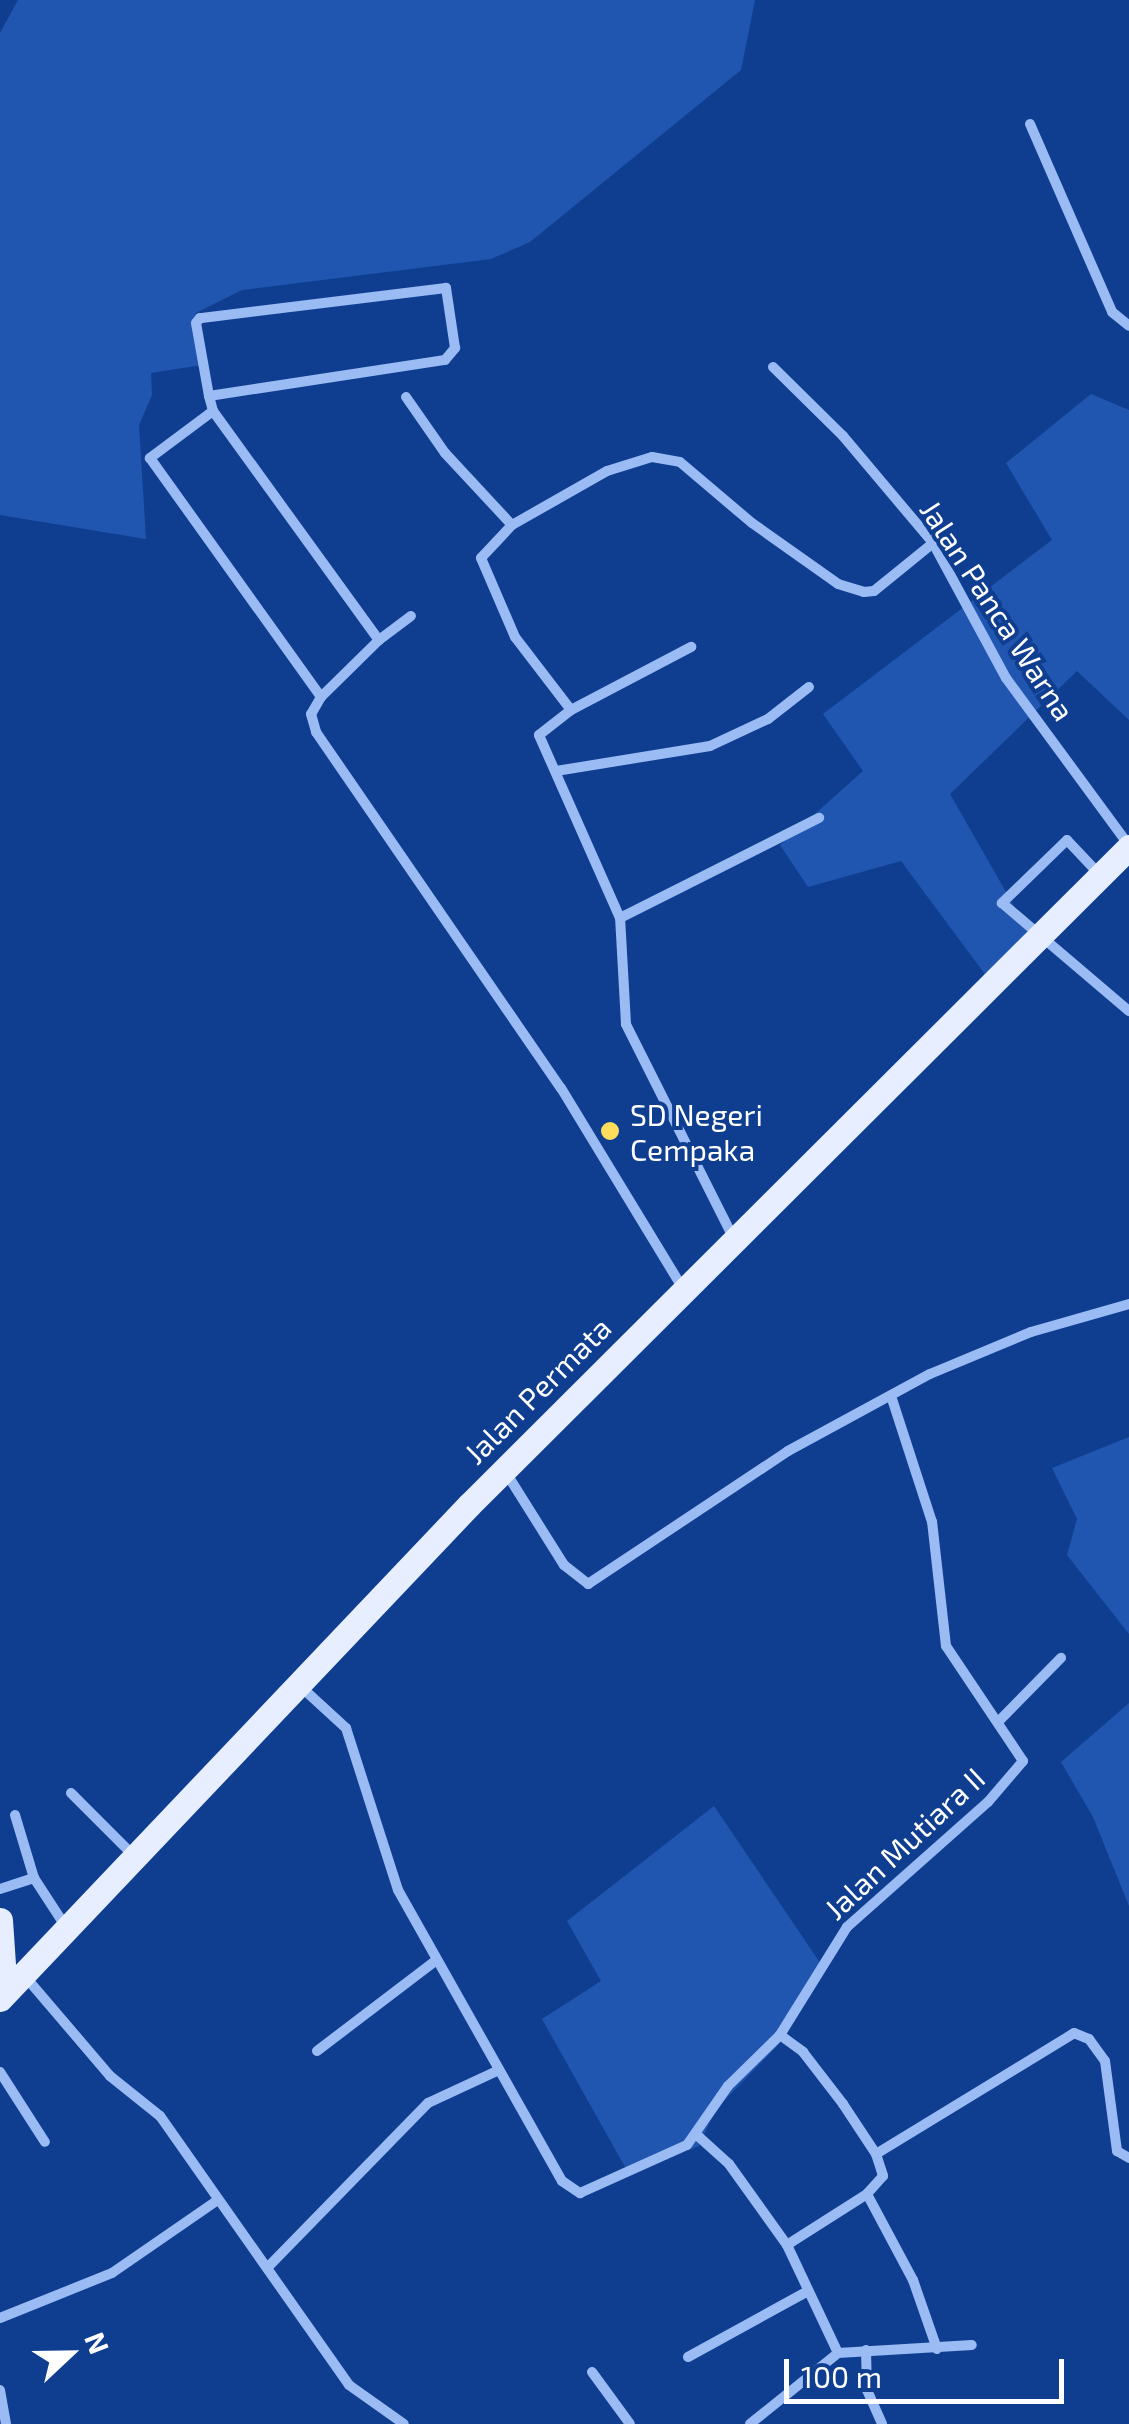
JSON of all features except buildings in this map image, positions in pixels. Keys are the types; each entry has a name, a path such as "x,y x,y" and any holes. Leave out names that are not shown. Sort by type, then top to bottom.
{"main road":[{"name":"Jalan Permata","path":"9,1989 505,1470 1129,846"},
{"path":"0,1920 9,1989"}],"street":[{"path":"1030,124 1112,312 1129,326"},
{"path":"208,396 445,360 455,348 446,288 200,318 208,396 213,411 380,640"},
{"name":"Jalan Panca Warna","path":"772,367 843,436 932,543 1006,678 1129,846"},
{"path":"406,396 445,453 512,524"},
{"path":"213,411 151,460 321,697"},
{"path":"571,710 515,637 480,558 512,524 632,459 667,458 838,584 874,591 932,543"},
{"path":"410,616 321,697 312,714 316,732 562,1088 685,1290"},
{"path":"691,648 571,710 539,735 620,918 629,1035 736,1242"},
{"path":"556,771 710,746 768,719 809,688"},
{"path":"620,918 819,818"},
{"path":"1100,875 1067,840 1003,897 1016,918 1129,1011"},
{"path":"505,1470 564,1565 588,1584 788,1451 891,1396 989,1347 1129,1304"},
{"name":"Jalan Mutiara II","path":"698,2136 728,2086 780,2034 847,1927 988,1802 1023,1762 946,1646 932,1522 891,1396"},
{"path":"998,1722 1061,1658"},
{"path":"300,1685 346,1728 381,1847 434,1962 571,2191 580,2193 698,2136 729,2164 787,2245 838,2353"},
{"path":"71,1792 137,1859"},
{"path":"14,1815 34,1878 66,1927"},
{"path":"0,1889 34,1878"},
{"path":"317,2051 434,1962"},
{"path":"9,1989 160,2116 349,2385 404,2424"},
{"path":"876,2154 1074,2033 1089,2038 1105,2061 1117,2151 1129,2158"},
{"path":"780,2034 816,2068 876,2154 882,2176 867,2194 787,2245"},
{"path":"0,2072 45,2142"},
{"path":"269,2266 416,2113 441,2094 497,2072"},
{"path":"867,2194 914,2280 937,2348"},
{"path":"0,2318 112,2273 218,2200"},
{"path":"688,2357 808,2292"},
{"path":"750,2424 838,2353 972,2345"},
{"path":"866,2350 867,2390 882,2424"},
{"path":"592,2372 630,2424"},
{"path":"0,2390 6,2424"}],"shaded area":[{"path":"18,0 755,0 741,70 530,242 491,259 242,290 196,313 202,365 151,373 152,395 139,425 146,539 0,515 0,33"},
{"path":"1091,394 1129,410 1129,720 1077,671 950,794 1030,934 987,977 901,861 808,887 780,845 863,771 823,714 1052,540 1006,463"},
{"path":"1129,1437 1129,1634 1067,1555 1077,1519 1052,1468"},
{"path":"1129,1703 1129,1906 1093,1817 1061,1762"},
{"path":"714,1806 825,1970 780,2043 715,2110 699,2146 629,2174 542,2019 601,1981 567,1921"}],"place":[{"name":"SD Negeri Cempaka","path":"610,1131"}]}
